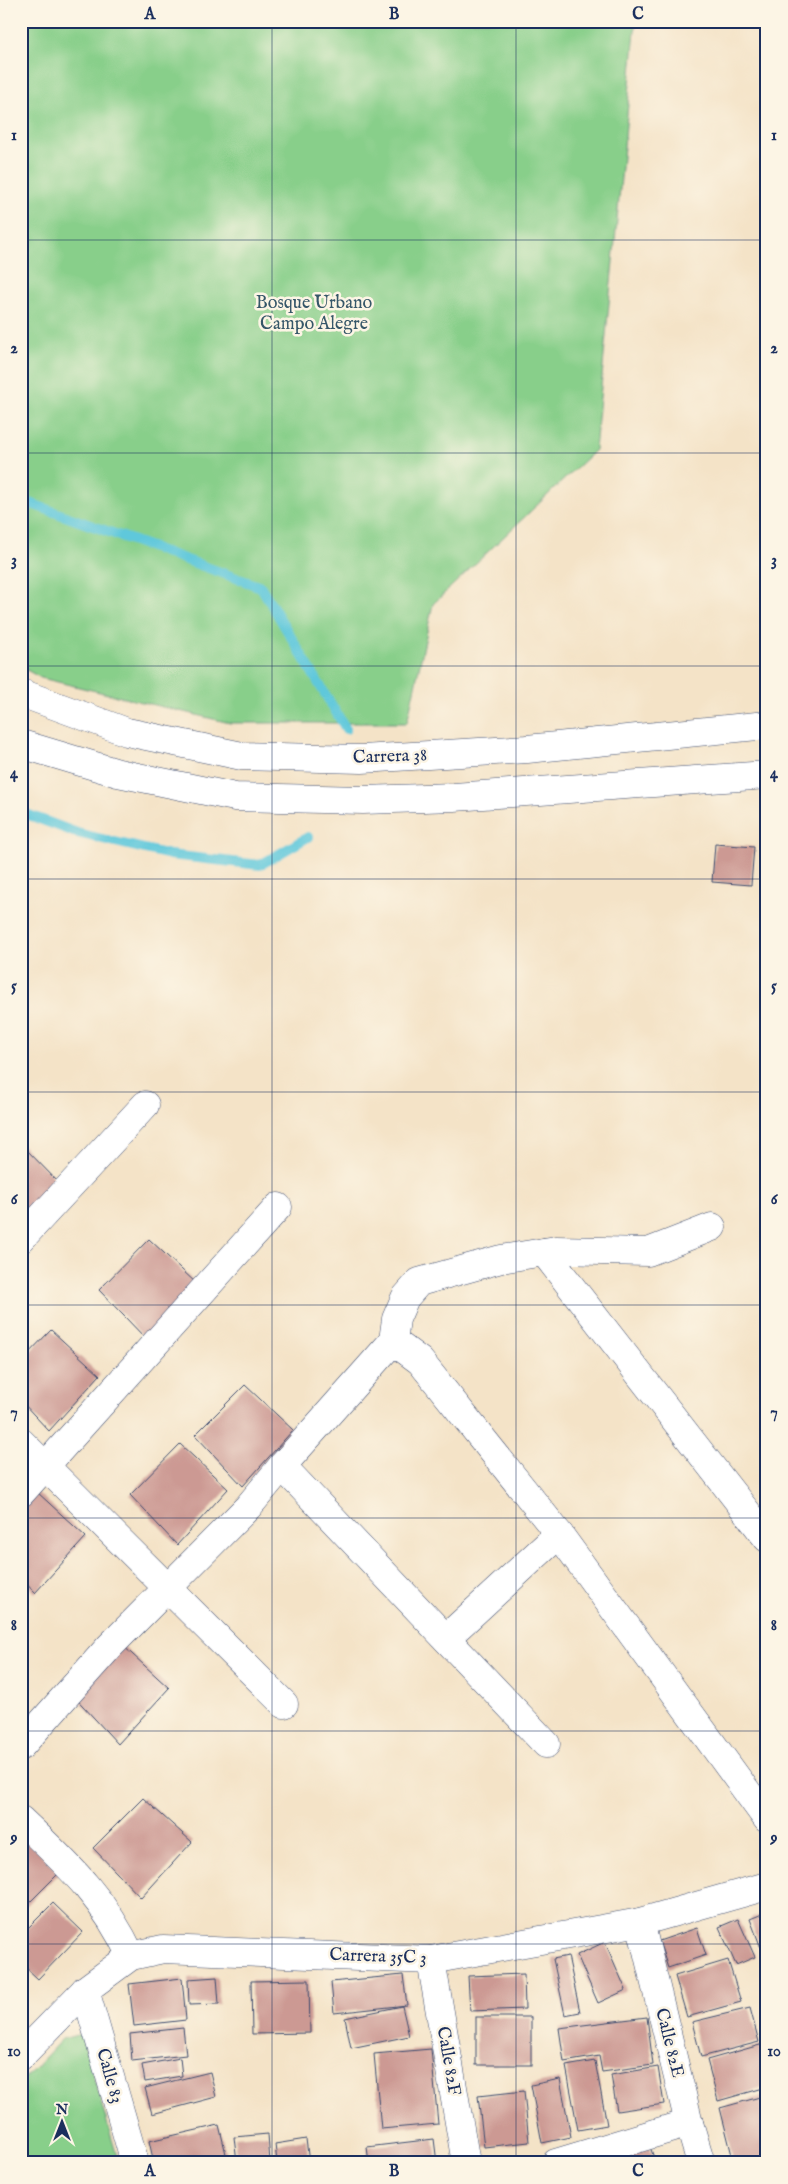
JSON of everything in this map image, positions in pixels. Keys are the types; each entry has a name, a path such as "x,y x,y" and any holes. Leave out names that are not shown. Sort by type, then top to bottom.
{"street":[{"name":"Carrera 38","path":"21,693 127,732 242,756 382,758 527,749 767,725"},
{"path":"21,744 118,773 235,797 363,800 454,796 767,775"},
{"path":"21,1239 145,1106"},
{"path":"21,1493 278,1207"},
{"path":"21,1746 110,1646 248,1507 393,1341 396,1319 404,1298 419,1282 501,1259 556,1250 648,1252 712,1227"},
{"path":"544,1252 767,1538"},
{"path":"393,1341 420,1361 559,1534 767,1819"},
{"path":"21,1442 284,1704"},
{"path":"282,1466 546,1744"},
{"path":"446,1638 559,1534"},
{"path":"21,1820 79,1874 119,1930 131,1956"},
{"name":"Carrera 35C 3","path":"21,2056 85,1990 131,1956 163,1949 431,1960 640,1922 767,1886"},
{"name":"Calle 82E","path":"640,1922 689,2123 701,2163"},
{"name":"Calle 82F","path":"431,1960 466,2163"},
{"name":"Calle 83","path":"85,1990 135,2163"},
{"path":"556,2163 689,2123"}],"green space":[{"name":"Bosque Urbano Campo Alegre","path":"21,21 636,21 595,450 433,604 407,723 230,723 41,678 21,667"},
{"path":"81,2034 119,2163 21,2163 21,2083 62,2039"}],"building":[{"path":"715,844 754,847 751,885 712,882"},
{"path":"21,1144 63,1187 29,1220 21,1213"},
{"path":"149,1239 197,1284 147,1340 99,1290"},
{"path":"51,1330 100,1375 49,1431 21,1401 21,1361"},
{"path":"245,1385 293,1430 243,1486 195,1435"},
{"path":"180,1444 228,1489 177,1545 130,1495"},
{"path":"37,1492 86,1537 35,1593 21,1578 21,1509"},
{"path":"120,1643 169,1688 118,1744 71,1693"},
{"path":"143,1798 192,1842 141,1898 93,1848"},
{"path":"25,1839 60,1872 21,1911 21,1843"},
{"path":"53,1903 83,1932 38,1979 21,1963 21,1935"},
{"path":"765,1913 767,1919 767,1952 763,1953 750,1919"},
{"path":"738,1919 755,1957 736,1965 719,1927"},
{"path":"697,1928 706,1955 668,1968 659,1941"},
{"path":"605,1942 626,1990 598,2003 577,1955"},
{"path":"568,1956 580,2012 565,2015 553,1959"},
{"path":"728,1960 741,2002 687,2017 675,1976"},
{"path":"524,1974 525,2009 470,2011 468,1976"},
{"path":"403,1975 407,2005 334,2013 331,1982"},
{"path":"217,1977 219,2004 189,2005 188,1979"},
{"path":"182,1978 186,2020 134,2026 129,1984"},
{"path":"309,1980 310,2033 252,2034 251,1981"},
{"path":"402,2006 409,2036 351,2048 345,2018"},
{"path":"750,2008 759,2042 701,2057 692,2022"},
{"path":"476,2017 531,2017 531,2065 476,2065"},
{"path":"647,2017 653,2065 602,2072 599,2056 564,2062 559,2028"},
{"path":"183,2028 186,2055 132,2061 130,2034"},
{"path":"767,2043 767,2087 718,2101 707,2060"},
{"path":"431,2049 438,2124 381,2129 374,2054"},
{"path":"180,2058 182,2076 145,2082 142,2065"},
{"path":"595,2061 607,2125 578,2130 566,2066"},
{"path":"658,2067 664,2104 617,2111 611,2075"},
{"path":"210,2072 216,2097 152,2114 145,2088"},
{"path":"560,2079 571,2137 542,2143 531,2085"},
{"path":"524,2091 529,2142 484,2147 478,2096"},
{"path":"767,2095 767,2163 734,2163 720,2108"},
{"path":"219,2125 226,2154 187,2163 154,2163 149,2141"},
{"path":"268,2134 270,2163 237,2163 234,2137"},
{"path":"306,2139 309,2163 277,2163 275,2144"},
{"path":"434,2139 437,2163 369,2163 367,2147"},
{"path":"647,2139 656,2163 589,2163"}],"waterway":[{"path":"21,500 261,587 346,729"},
{"path":"21,812 77,833 170,855 260,865 308,837"}]}
